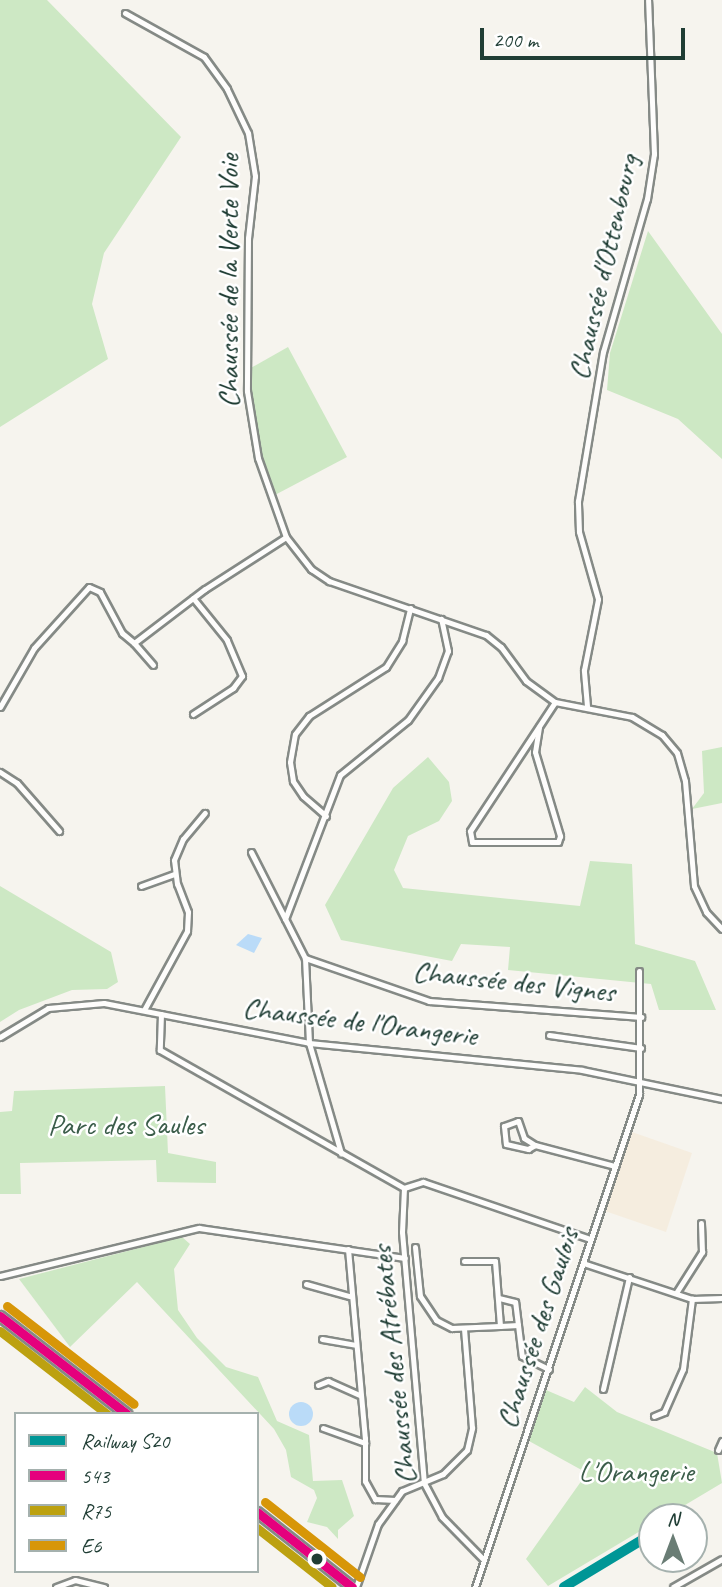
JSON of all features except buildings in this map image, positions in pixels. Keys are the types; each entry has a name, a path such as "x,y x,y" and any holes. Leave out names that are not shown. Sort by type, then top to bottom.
{"main road":[{"path":"0,1316 124,1412"},
{"path":"259,1514 354,1587"}],"street":[{"name":"Chaussée d'Ottenbourg","path":"587,706 584,670 598,598 579,532 578,501 603,352 647,199 654,154 648,0"},
{"name":"Chaussée de la Verte Voie","path":"125,13 204,57 227,89 250,141 255,176 248,238 247,391 258,458 286,537 324,579 492,639 526,681 555,702 587,706"},
{"path":"134,643 193,598 286,537"},
{"path":"0,707 34,648 89,587 100,592 121,633 134,643 153,665"},
{"path":"192,714 233,688 242,676 227,640 193,598"},
{"path":"326,816 303,796 293,781 290,762 295,734 309,716 386,667 399,647 410,608"},
{"path":"285,919 303,864 326,816 342,772 408,720 438,678 448,651 441,619"},
{"path":"539,727 535,752 560,836 558,842 472,842 470,831 555,702"},
{"path":"587,706 644,721 674,749 686,787 692,881 702,905 722,929"},
{"path":"0,772 17,783 59,831"},
{"path":"144,1010 187,931 188,912 174,874 179,845 205,813"},
{"path":"251,852 305,958 309,1043 341,1153"},
{"path":"141,886 174,874"},
{"name":"Chaussée des Vignes","path":"305,958 429,1001 640,1017"},
{"name":"Chaussée des Gaulois","path":"475,1587 641,1083 639,971"},
{"name":"Chaussée de l'Orangerie","path":"0,1037 65,1003 104,1003 309,1043 554,1067 722,1099"},
{"path":"161,1014 160,1050 404,1188 423,1182 590,1239"},
{"path":"550,1035 641,1048"},
{"path":"535,1145 528,1149 506,1144 504,1126 518,1121 524,1138 535,1145 615,1166"},
{"name":"Chaussée des Atrébates","path":"404,1188 401,1200 405,1267 424,1483 442,1517 484,1560"},
{"path":"676,1293 702,1252 701,1223"},
{"path":"0,1276 199,1228 405,1258"},
{"path":"415,1247 418,1281 430,1313 445,1325 464,1328 518,1325"},
{"path":"348,1249 349,1296 365,1443 362,1453 367,1489 379,1501 395,1500"},
{"path":"464,1261 495,1261 500,1326"},
{"path":"583,1263 692,1299 722,1298"},
{"path":"405,1267 417,1266"},
{"path":"603,1389 629,1278"},
{"path":"407,1282 418,1281"},
{"path":"306,1284 349,1296"},
{"path":"499,1298 515,1302 522,1356 549,1369"},
{"path":"654,1416 664,1412 683,1369 692,1299"},
{"path":"354,1587 378,1524 395,1500 406,1488 424,1483 453,1467 470,1440 464,1328"},
{"path":"322,1339 355,1345"},
{"path":"318,1385 328,1381 360,1395"},
{"path":"323,1428 365,1443"},
{"path":"718,1450 722,1441"},
{"path":"673,1587 722,1559"},
{"path":"92,1573 92,1581"},
{"path":"55,1587 92,1581 104,1587"}],"shaded area":[{"path":"632,1132 692,1153 666,1232 605,1211"}],"green space":[{"path":"0,0 47,0 181,137 104,253 92,304 108,359 0,427"},
{"path":"648,231 722,334 722,459 678,419 607,390 610,353"},
{"path":"288,347 347,457 273,496 254,429 249,369"},
{"path":"722,747 722,803 692,809 704,793 702,751"},
{"path":"428,757 449,782 452,801 439,821 408,836 394,870 403,888 580,906 590,861 632,864 635,944 695,961 716,1010 659,1010 651,984 508,970 510,947 461,944 452,961 341,940 325,905 393,788"},
{"path":"0,886 111,952 118,982 107,989 72,990 19,1010 0,1022"},
{"name":"Parc des Saules","path":"165,1086 168,1153 216,1162 216,1183 157,1182 156,1160 20,1163 21,1194 0,1194 0,1112 12,1111 14,1091"},
{"path":"182,1237 190,1244 174,1269 178,1310 197,1338 226,1367 258,1377 277,1421 309,1435 313,1481 342,1480 354,1516 338,1530 338,1539 327,1527 307,1522 317,1498 314,1490 291,1477 286,1450 274,1429 137,1282 70,1347 19,1279"},
{"name":"L'Orangerie","path":"585,1387 617,1412 717,1453 722,1483 688,1503 638,1503 638,1532 548,1586 526,1559 587,1473 529,1441 546,1390 574,1402"}],"water":[{"path":"248,934 262,938 254,953 236,945"},
{"path":"301,1402 310,1405 313,1414 310,1423 301,1426 292,1423 289,1414 292,1405"}],"rail line":[{"name":"S20","path":"564,1587 638,1542"}],"transit line":[{"name":"E6","path":"7,1306 134,1404"},
{"name":"543","path":"0,1316 124,1412"},
{"name":"R75","path":"0,1331 104,1412"},
{"name":"E6","path":"265,1502 360,1577"},
{"name":"543","path":"259,1514 352,1587"},
{"name":"R75","path":"259,1530 332,1587"}]}
